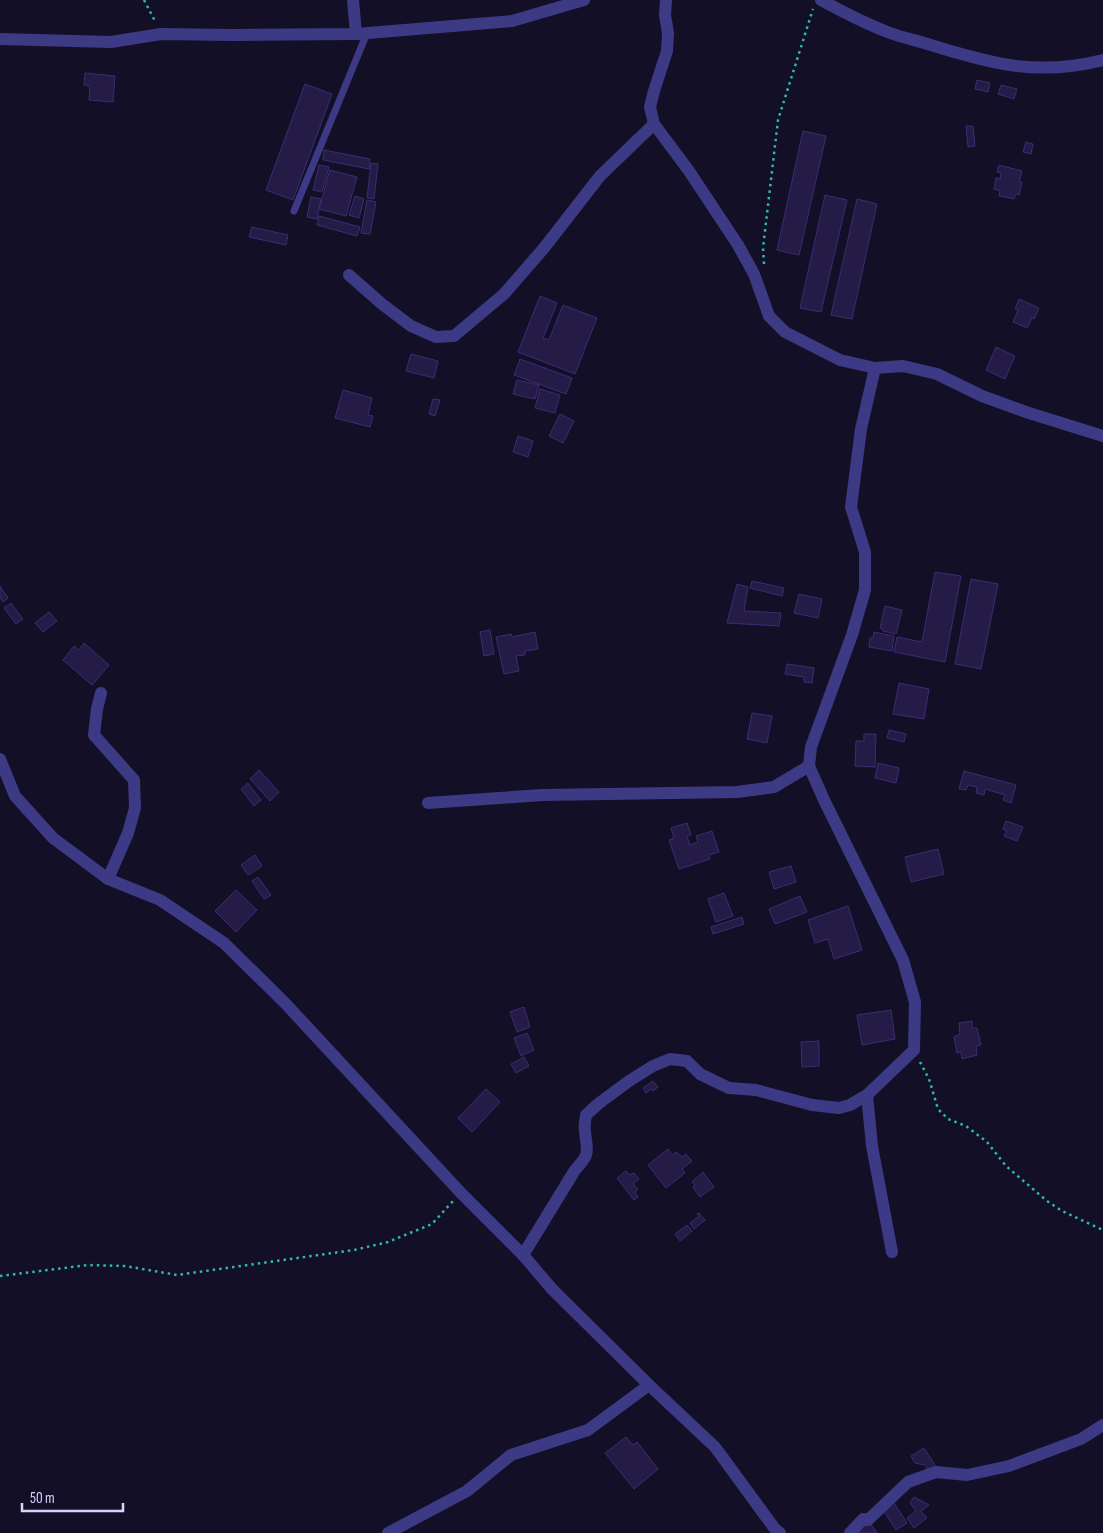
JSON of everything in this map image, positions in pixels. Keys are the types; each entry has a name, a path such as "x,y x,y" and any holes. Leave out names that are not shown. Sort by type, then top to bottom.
{"street":[{"path":"353,0 361,33"},
{"path":"0,39 111,42 161,34 361,33 512,21 584,0"},
{"path":"666,0 667,51 650,107 654,124 690,171 738,245 754,274 769,316 785,332 840,360 875,368 903,366 937,374 982,396 1103,436"},
{"path":"821,0 856,19 892,34 974,59 1013,67 1056,68 1103,60"},
{"path":"349,275 411,326 436,337 454,336 504,294 544,248 600,176 654,124"},
{"path":"523,1255 575,1170 585,1159 588,1148 584,1130 586,1115 598,1104 652,1066 670,1059 687,1061 700,1074 729,1088 756,1090 812,1105 839,1108 850,1105 866,1095 914,1050 915,1002 903,960 809,766 811,747 852,634 865,590 864,552 851,507 861,429 875,368"},
{"path":"101,693 96,709 94,735 134,780 136,808 128,833 108,879"},
{"path":"0,759 15,796 53,838 108,879 160,900 224,942 285,1003 461,1193 523,1255 552,1289 649,1386 715,1447 776,1532"},
{"path":"428,803 542,795 737,792 774,787 809,766"},
{"path":"866,1095 872,1146 892,1252"},
{"path":"388,1533 467,1491 511,1455 588,1430 649,1386"},
{"path":"850,1533 863,1519 868,1520 908,1482 936,1472 967,1475 1009,1466 1081,1440 1103,1425"}],"lane":[{"path":"294,211 361,33"}],"path":[{"path":"144,0 161,34"},
{"path":"764,267 763,248 778,120 815,0"},
{"path":"914,1050 929,1079 938,1109 948,1119 966,1126 987,1142 1006,1166 1047,1201 1062,1211 1103,1230"},
{"path":"0,1276 88,1265 126,1266 178,1275 354,1250 388,1242 432,1224 461,1193"}],"building":[{"path":"85,73 115,76 113,102 89,100 90,86 84,85"},
{"path":"977,80 990,83 988,92 975,89"},
{"path":"305,84 332,94 293,200 266,190"},
{"path":"1001,85 1017,89 1014,99 998,94"},
{"path":"966,126 973,126 975,146 968,147"},
{"path":"803,131 826,136 799,255 777,250"},
{"path":"1026,142 1033,144 1031,154 1023,152"},
{"path":"324,150 370,159 369,169 323,160"},
{"path":"371,163 378,164 374,199 367,198"},
{"path":"319,165 329,167 322,192 313,190"},
{"path":"999,165 1022,171 1019,182 1022,182 1019,195 1016,194 1014,199 999,196 1000,191 994,189 996,178 1000,179 1001,173 997,172"},
{"path":"330,170 357,177 346,216 319,209"},
{"path":"825,195 847,200 821,312 800,308"},
{"path":"355,196 364,199 359,218 349,215"},
{"path":"311,197 321,199 317,219 307,217"},
{"path":"857,199 877,204 852,319 831,315"},
{"path":"367,200 376,202 370,234 361,233"},
{"path":"319,216 360,227 357,236 317,225"},
{"path":"252,227 288,235 286,245 249,237"},
{"path":"540,296 557,303 543,338 549,340 563,305 597,318 575,374 518,352"},
{"path":"1019,299 1039,308 1027,328 1013,322 1018,310 1015,309"},
{"path":"996,347 1015,356 1005,379 986,370"},
{"path":"411,354 438,361 434,378 406,371"},
{"path":"520,359 572,378 566,394 514,375"},
{"path":"517,380 539,385 535,399 513,394"},
{"path":"540,389 560,395 555,413 535,408"},
{"path":"343,390 372,398 368,415 373,416 370,427 335,418"},
{"path":"433,399 440,400 435,416 429,414"},
{"path":"560,414 574,421 563,443 549,436"},
{"path":"518,436 533,441 528,457 513,452"},
{"path":"935,572 961,576 945,662 894,652 897,637 922,642"},
{"path":"971,579 998,584 981,669 955,664"},
{"path":"752,581 784,588 782,596 750,588"},
{"path":"737,584 748,587 744,611 781,613 779,626 727,623"},
{"path":"0,586 8,598 3,602 0,597"},
{"path":"799,594 822,599 818,618 794,613"},
{"path":"11,603 23,619 16,624 4,608"},
{"path":"885,606 902,610 896,634 883,631 880,628"},
{"path":"49,612 57,621 43,632 35,623"},
{"path":"490,630 494,654 484,656 480,632"},
{"path":"535,632 538,649 525,651 525,655 516,656 519,671 504,674 496,637 511,634 512,637"},
{"path":"874,632 894,636 892,651 869,647 870,638 873,638"},
{"path":"84,643 109,665 92,685 63,660 74,646 79,650"},
{"path":"787,664 814,668 812,683 804,682 804,677 785,674"},
{"path":"899,683 929,689 924,719 893,714"},
{"path":"752,713 772,716 767,743 747,739"},
{"path":"889,730 906,734 904,742 887,738"},
{"path":"864,734 876,734 875,767 855,766 856,741 864,741"},
{"path":"878,763 899,768 896,783 875,778"},
{"path":"259,770 279,792 270,801 250,779"},
{"path":"964,771 1016,785 1011,803 1003,800 1005,795 985,789 984,795 976,793 977,787 968,785 966,790 959,789"},
{"path":"248,783 261,800 254,806 241,789"},
{"path":"1006,821 1023,827 1017,841 1004,836 1007,831 1003,829"},
{"path":"687,823 691,835 687,836 690,845 698,842 696,836 712,831 719,852 709,855 710,859 679,869 669,840 674,838 671,828"},
{"path":"938,849 944,874 911,882 905,857"},
{"path":"255,855 262,866 248,875 241,865"},
{"path":"791,866 796,882 774,889 769,872"},
{"path":"258,877 271,895 264,899 252,881"},
{"path":"236,890 257,910 236,932 215,911"},
{"path":"724,893 733,916 716,922 708,899"},
{"path":"800,896 807,912 775,924 769,909"},
{"path":"848,906 862,950 834,959 828,939 815,943 808,920"},
{"path":"742,917 744,924 713,934 711,927"},
{"path":"524,1007 530,1027 517,1032 510,1012"},
{"path":"891,1010 895,1039 862,1045 857,1015"},
{"path":"972,1021 972,1028 977,1028 981,1045 976,1046 977,1055 962,1059 961,1052 957,1053 954,1037 960,1034 959,1023"},
{"path":"527,1033 534,1050 521,1056 514,1038"},
{"path":"819,1041 819,1066 802,1067 801,1042"},
{"path":"524,1057 529,1066 516,1073 511,1064"},
{"path":"653,1081 658,1087 646,1093 643,1088"},
{"path":"486,1089 500,1102 472,1132 458,1118"},
{"path":"668,1149 673,1155 676,1152 682,1157 686,1154 692,1161 682,1169 685,1173 666,1188 648,1165"},
{"path":"626,1171 630,1175 634,1173 639,1179 633,1184 638,1189 635,1192 638,1197 634,1200 617,1178"},
{"path":"703,1172 714,1187 700,1197 692,1182"},
{"path":"699,1213 705,1220 694,1229 690,1223 699,1216 697,1214"},
{"path":"687,1225 692,1231 680,1241 675,1234"},
{"path":"626,1437 633,1445 637,1442 658,1469 634,1489 605,1453"},
{"path":"924,1448 935,1465 930,1474 925,1465 915,1463 911,1456"},
{"path":"914,1497 929,1505 921,1511 927,1518 914,1528 907,1518 916,1511 910,1503"},
{"path":"892,1500 907,1523 896,1530 881,1507"},
{"path":"868,1520 877,1533 850,1533"}]}
